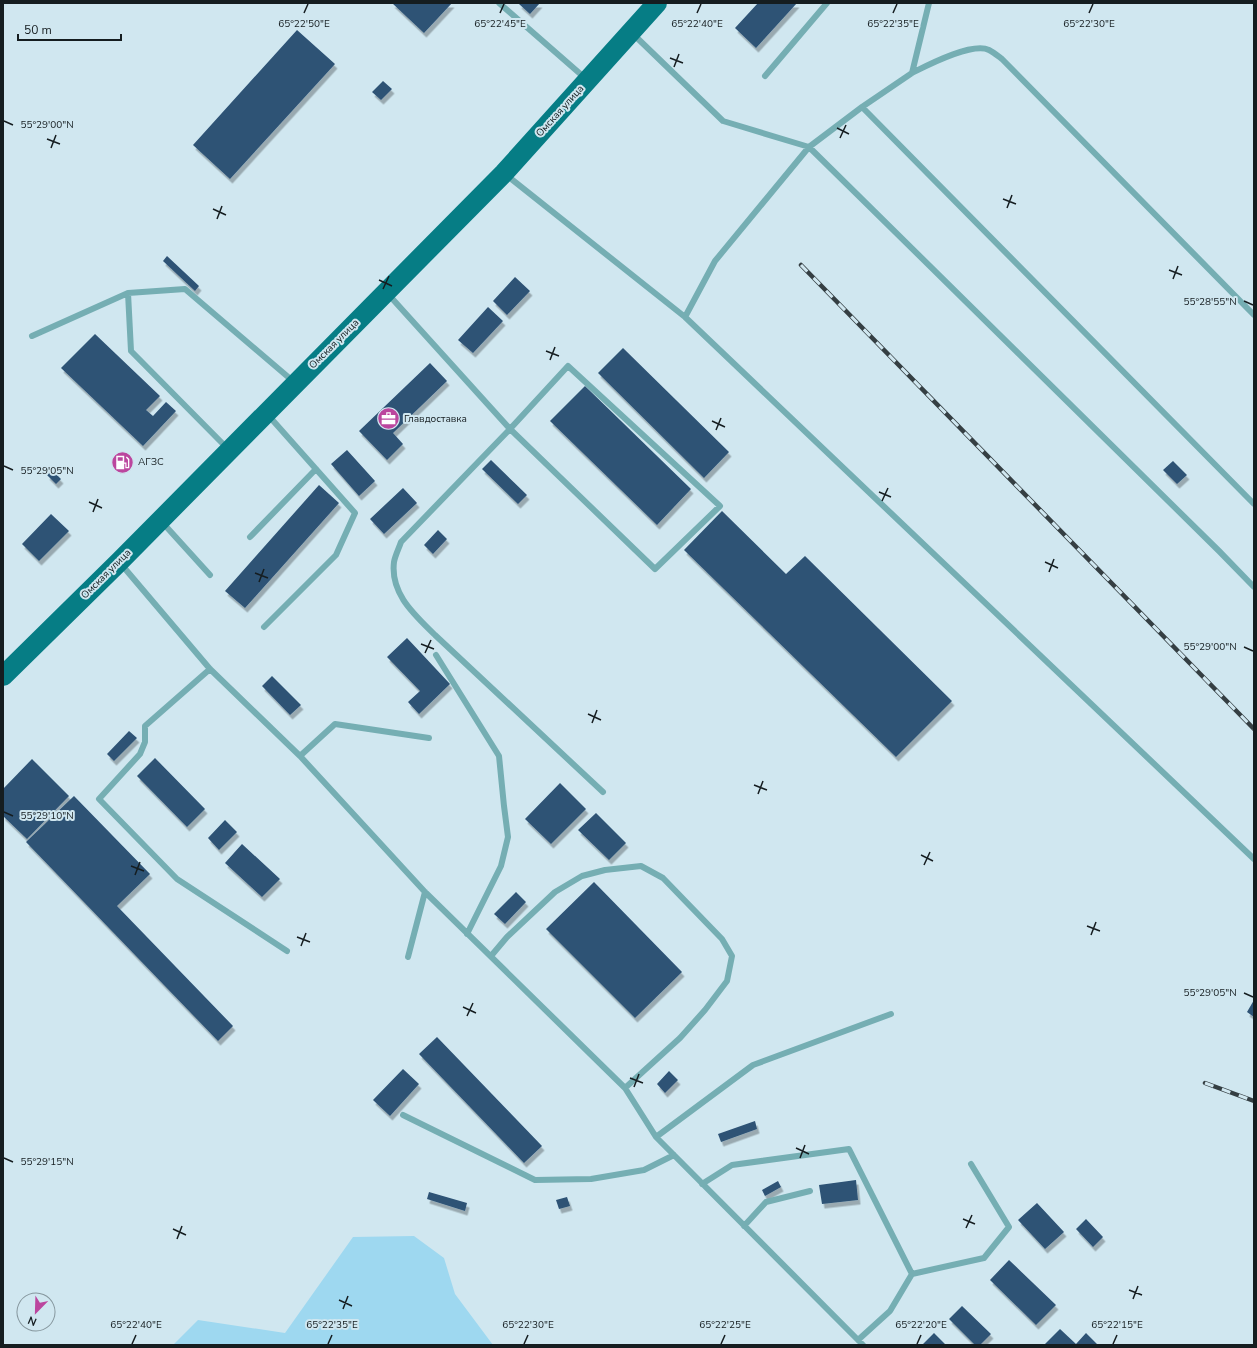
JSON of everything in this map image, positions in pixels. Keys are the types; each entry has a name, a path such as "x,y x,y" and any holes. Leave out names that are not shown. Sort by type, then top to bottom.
{"main road":[{"name":"Омская улица","path":"3,676 119,562 228,450 504,173 657,3"}],"lane":[{"path":"499,3 588,80"},
{"path":"765,76 827,3"},
{"path":"912,72 929,3"},
{"path":"632,32 723,121 809,147 1254,587"},
{"path":"685,318 715,261 809,147 912,72 942,58 974,48 988,49 1002,59 1254,315"},
{"path":"862,107 1254,504"},
{"path":"504,173 685,318 1254,859"},
{"path":"32,336 128,293 186,289 295,383"},
{"path":"386,292 510,429 656,569 720,506 568,366 510,429 401,542 394,562 395,581 400,594 410,610 602,792"},
{"path":"128,293 131,351 228,450"},
{"path":"264,627 336,555 355,513 266,412"},
{"path":"250,537 316,469"},
{"path":"160,520 210,575"},
{"path":"119,562 210,669 300,756 425,892 625,1088 656,1137 860,1343 890,1311 912,1274 984,1258 1009,1227 971,1164"},
{"path":"436,655 499,756 508,837 501,866 467,934"},
{"path":"210,669 145,726 145,742 140,754 99,799 177,879 287,951"},
{"path":"300,756 335,724 429,738"},
{"path":"491,956 507,937 555,892 582,876 605,870 641,866 663,878 722,939 732,956 727,981 705,1010 680,1038 625,1088"},
{"path":"408,958 425,892"},
{"path":"656,1137 753,1065 891,1014"},
{"path":"403,1114 535,1180 591,1179 644,1170 674,1155"},
{"path":"702,1184 732,1165 849,1149 912,1274"},
{"path":"744,1226 766,1202 810,1191"}],"shaded area":[{"path":"414,1236 444,1258 455,1294 493,1345 173,1345 198,1320 285,1333 353,1237"}],"building":[{"path":"392,3 452,3 424,33"},
{"path":"540,3 530,14 519,4"},
{"path":"758,3 797,3 756,48 735,28"},
{"path":"297,30 335,64 230,179 193,145"},
{"path":"383,81 392,89 381,100 372,92"},
{"path":"167,256 199,286 195,291 163,261"},
{"path":"515,277 530,291 507,315 493,301"},
{"path":"488,307 503,321 473,353 458,340"},
{"path":"95,334 160,396 146,410 153,416 166,402 176,411 143,446 61,368"},
{"path":"623,348 729,452 704,478 598,373"},
{"path":"430,363 447,381 393,433 403,444 387,460 359,431"},
{"path":"585,386 691,489 657,525 550,421"},
{"path":"347,450 375,481 359,496 331,464"},
{"path":"491,460 527,495 518,504 482,469"},
{"path":"1173,461 1187,475 1177,484 1163,470"},
{"path":"52,470 61,479 56,484 47,475"},
{"path":"319,485 339,503 245,608 225,591"},
{"path":"403,488 417,503 384,534 370,519"},
{"path":"722,511 786,574 805,556 952,701 896,757 684,550"},
{"path":"51,514 69,531 39,561 22,544"},
{"path":"438,530 447,539 433,554 424,545"},
{"path":"407,638 450,684 419,714 408,702 420,691 387,657"},
{"path":"272,676 301,705 290,715 262,686"},
{"path":"129,731 137,738 114,761 107,754"},
{"path":"155,758 205,809 187,827 137,776"},
{"path":"32,759 69,796 27,839 3,816 3,789"},
{"path":"560,783 586,809 551,844 525,819"},
{"path":"74,796 150,874 117,906 233,1026 218,1041 26,842"},
{"path":"596,813 626,843 609,860 578,830"},
{"path":"225,820 237,832 219,850 208,838"},
{"path":"242,844 280,879 262,897 225,863"},
{"path":"594,882 682,972 635,1018 546,929"},
{"path":"516,892 526,902 505,924 494,914"},
{"path":"1254,1000 1254,1017 1247,1012"},
{"path":"437,1037 542,1146 524,1163 419,1054"},
{"path":"403,1069 419,1084 390,1116 373,1100"},
{"path":"669,1071 678,1080 665,1093 657,1084"},
{"path":"755,1121 757,1129 721,1142 718,1134"},
{"path":"856,1180 858,1200 822,1204 819,1185"},
{"path":"778,1181 781,1187 765,1196 762,1190"},
{"path":"429,1192 467,1203 465,1211 427,1199"},
{"path":"567,1197 570,1206 559,1209 556,1200"},
{"path":"1037,1203 1064,1232 1045,1249 1018,1220"},
{"path":"1086,1219 1103,1237 1093,1247 1076,1229"},
{"path":"1009,1260 1056,1305 1036,1325 990,1280"},
{"path":"962,1306 991,1334 980,1345 975,1345 949,1319"},
{"path":"1060,1329 1076,1344 1086,1333 1098,1345 1044,1345"},
{"path":"934,1333 946,1345 922,1345"}],"railway":[{"path":"801,265 1254,729"},
{"path":"1205,1083 1254,1101"}],"place":[{"name":"Главдоставка","path":"388,419"},
{"name":"АГЗС","path":"122,462"}]}
